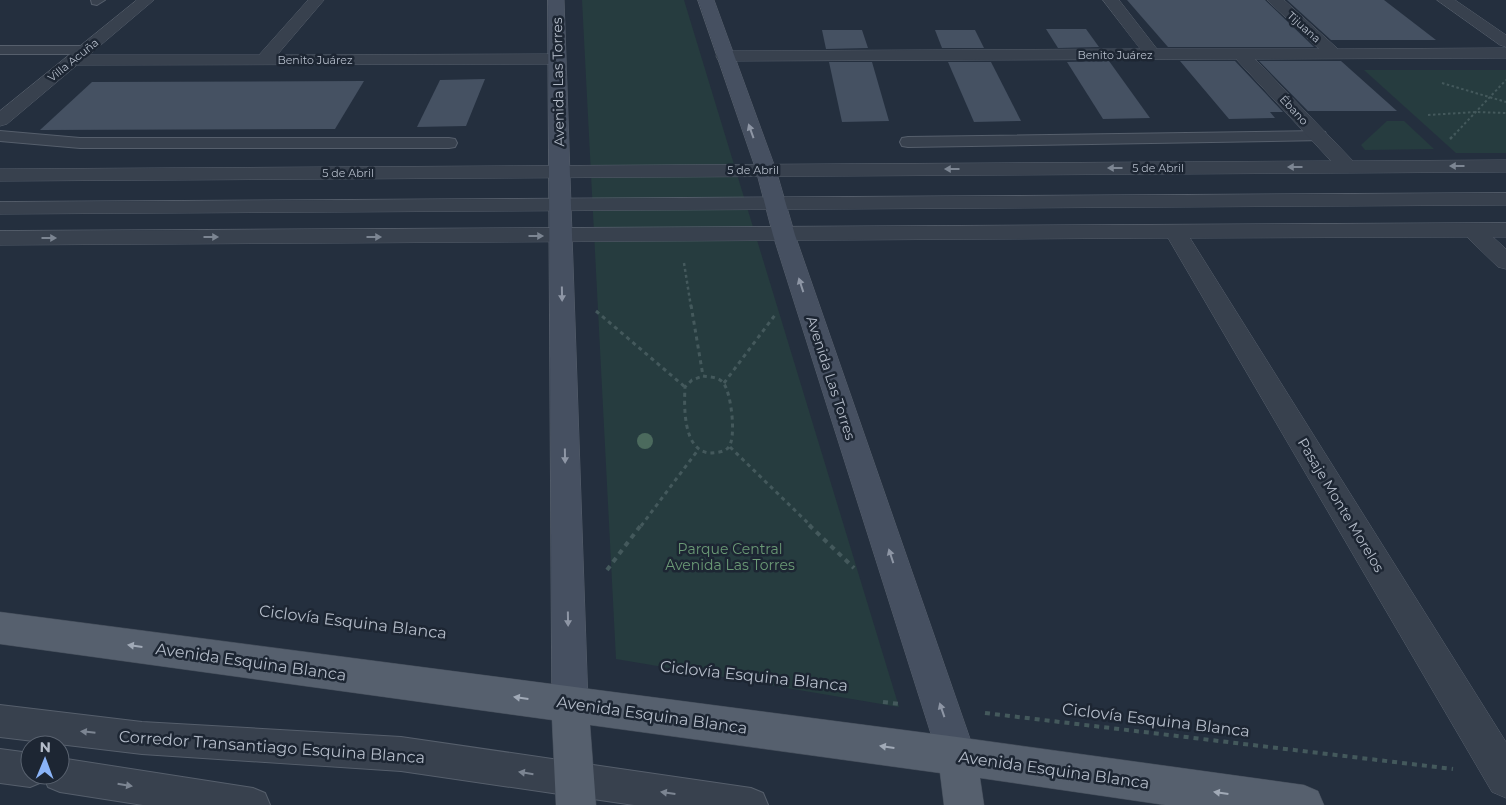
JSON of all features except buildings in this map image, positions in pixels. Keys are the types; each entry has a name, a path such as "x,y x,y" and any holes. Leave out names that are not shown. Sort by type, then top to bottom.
{"main road":[{"name":"Avenida Esquina Blanca","path":"0,628 957,756 1304,805"},
{"path":"570,704 575,793"},
{"path":"957,756 964,805"}],"street":[{"name":"Villa Acuña","path":"0,120 146,0"},
{"path":"263,60 316,0"},
{"name":"Avenida Las Torres","path":"556,0 570,704"},
{"name":"Avenida Las Torres","path":"706,0 724,56 766,170 784,235 957,756"},
{"path":"1111,0 1153,55"},
{"name":"Tijuana","path":"1275,0 1334,54"},
{"path":"1445,0 1506,42"},
{"name":"Benito Juárez","path":"724,56 1506,53"},
{"name":"Ébano","path":"1241,54 1348,167"},
{"name":"Benito Juárez","path":"78,55 263,60 558,59"},
{"name":"5 de Abril","path":"0,175 1506,166"},
{"path":"0,208 1506,199"},
{"path":"1474,230 1506,262"},
{"path":"0,238 680,236 1506,230"},
{"name":"Pasaje Monte Morelos","path":"1175,232 1505,776"}],"lane":[{"path":"0,50 78,55"},
{"path":"0,136 20,136 80,143 449,143"},
{"path":"908,142 1319,136"},
{"name":"Corredor Transantiago Esquina Blanca","path":"0,721 142,738 401,754 575,793 750,805"},
{"path":"0,766 20,769"},
{"path":"70,777 253,805"}],"path":[{"path":"1423,166 1506,80"},
{"path":"1428,115 1476,112 1506,113"},
{"path":"680,236 703,376"},
{"path":"562,281 686,387 690,438 698,450 709,454 720,452 730,447 734,436 728,392 724,383 716,377 703,376 692,380 686,387"},
{"path":"724,383 800,282"},
{"path":"730,447 857,571"},
{"path":"568,607 606,570 698,450"},
{"name":"Ciclovía Esquina Blanca","path":"878,702 1505,776"}],"green space":[{"name":"Parque Central Avenida Las Torres","path":"582,0 684,0 899,707 616,659"},
{"path":"1364,70 1506,70 1506,153 1456,153"},
{"path":"1387,121 1404,121 1434,149 1365,150 1361,145"}]}
